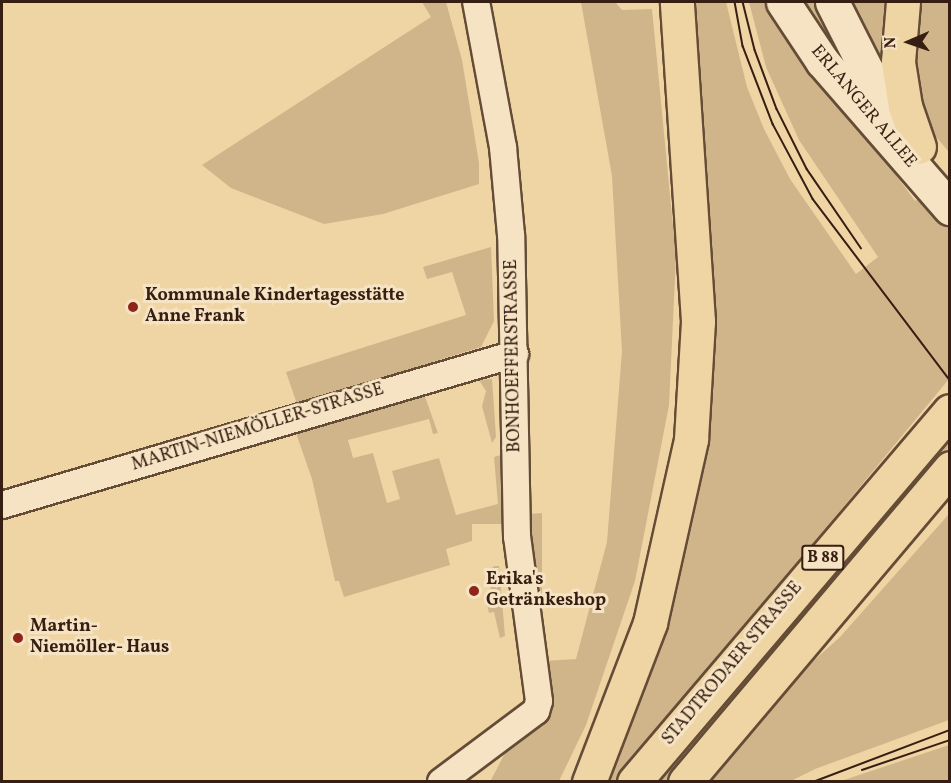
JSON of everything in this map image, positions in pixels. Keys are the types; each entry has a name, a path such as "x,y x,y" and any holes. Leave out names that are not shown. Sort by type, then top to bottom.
{"main road":[{"path":"589,782 650,623 677,514 691,439 698,321 677,2"},
{"name":"ERLANGER ALLEE","path":"783,2 822,61 944,190"},
{"name":"ERLANGER ALLEE","path":"832,2 867,71 919,147 944,190"},
{"path":"903,2 898,62 905,106 919,147"},
{"name":"STADTRODAER STRASSE","path":"634,782 950,411"},
{"name":"B 88","path":"685,782 950,468"},
{"path":"903,523 950,495"}],"street":[{"name":"BONHOEFFERSTRASSE","path":"441,782 537,711 538,684 517,537 512,235 503,147 476,2"},
{"name":"MARTIN-NIEMÖLLER-STRASSE","path":"2,505 514,354"}],"shaded area":[{"path":"422,2 446,2 462,60 479,163 479,184 383,214 324,224 231,188 202,165 431,17"},
{"path":"581,2 615,2 622,10 652,9 676,257 669,405 635,581 586,725 559,781 490,782 505,753 546,720 549,712 544,661 576,659 607,542 622,351 612,176"},
{"path":"686,2 726,2 747,87 764,129 790,179 856,274 878,257 799,140 766,67 749,2 768,2 915,201 949,175 949,379 617,781 595,782 680,540"},
{"path":"793,2 818,2 846,57 841,64"},
{"path":"847,2 887,2 882,66"},
{"path":"916,2 949,2 949,152 920,118 910,64"},
{"path":"491,247 494,321 481,347 297,404 286,372 466,315 452,272 427,279 423,267"},
{"path":"492,379 496,437 492,443 482,406 486,391 479,380"},
{"path":"424,394 438,433 433,434 429,419 348,440 353,458 373,453 387,503 400,499 392,471 439,458 456,515 498,504 494,457 501,455 503,524 472,524 472,541 446,549 450,565 344,597 339,581 335,581 312,479 296,433"},
{"path":"949,430 949,447 668,781 650,782"},
{"path":"542,513 542,621 537,621 529,514"},
{"path":"949,514 949,720 815,769 791,781 701,782 790,682 840,637"},
{"path":"494,566 499,566 505,636 500,638 494,612 489,613 486,599 493,597 487,574"},
{"path":"949,745 949,781 841,781"}],"tram line":[{"path":"735,2 743,46 773,124 813,199 950,380"},
{"path":"743,2 755,50 777,109 807,169 861,248"},
{"path":"813,782 950,730"},
{"path":"862,770 950,740"}],"place":[{"name":"Kommunale Kindertagesstätte Anne Frank","path":"133,307"},
{"name":"Erika's Getränkeshop","path":"474,591"},
{"name":"Martin- Niemöller- Haus","path":"18,638"}]}
